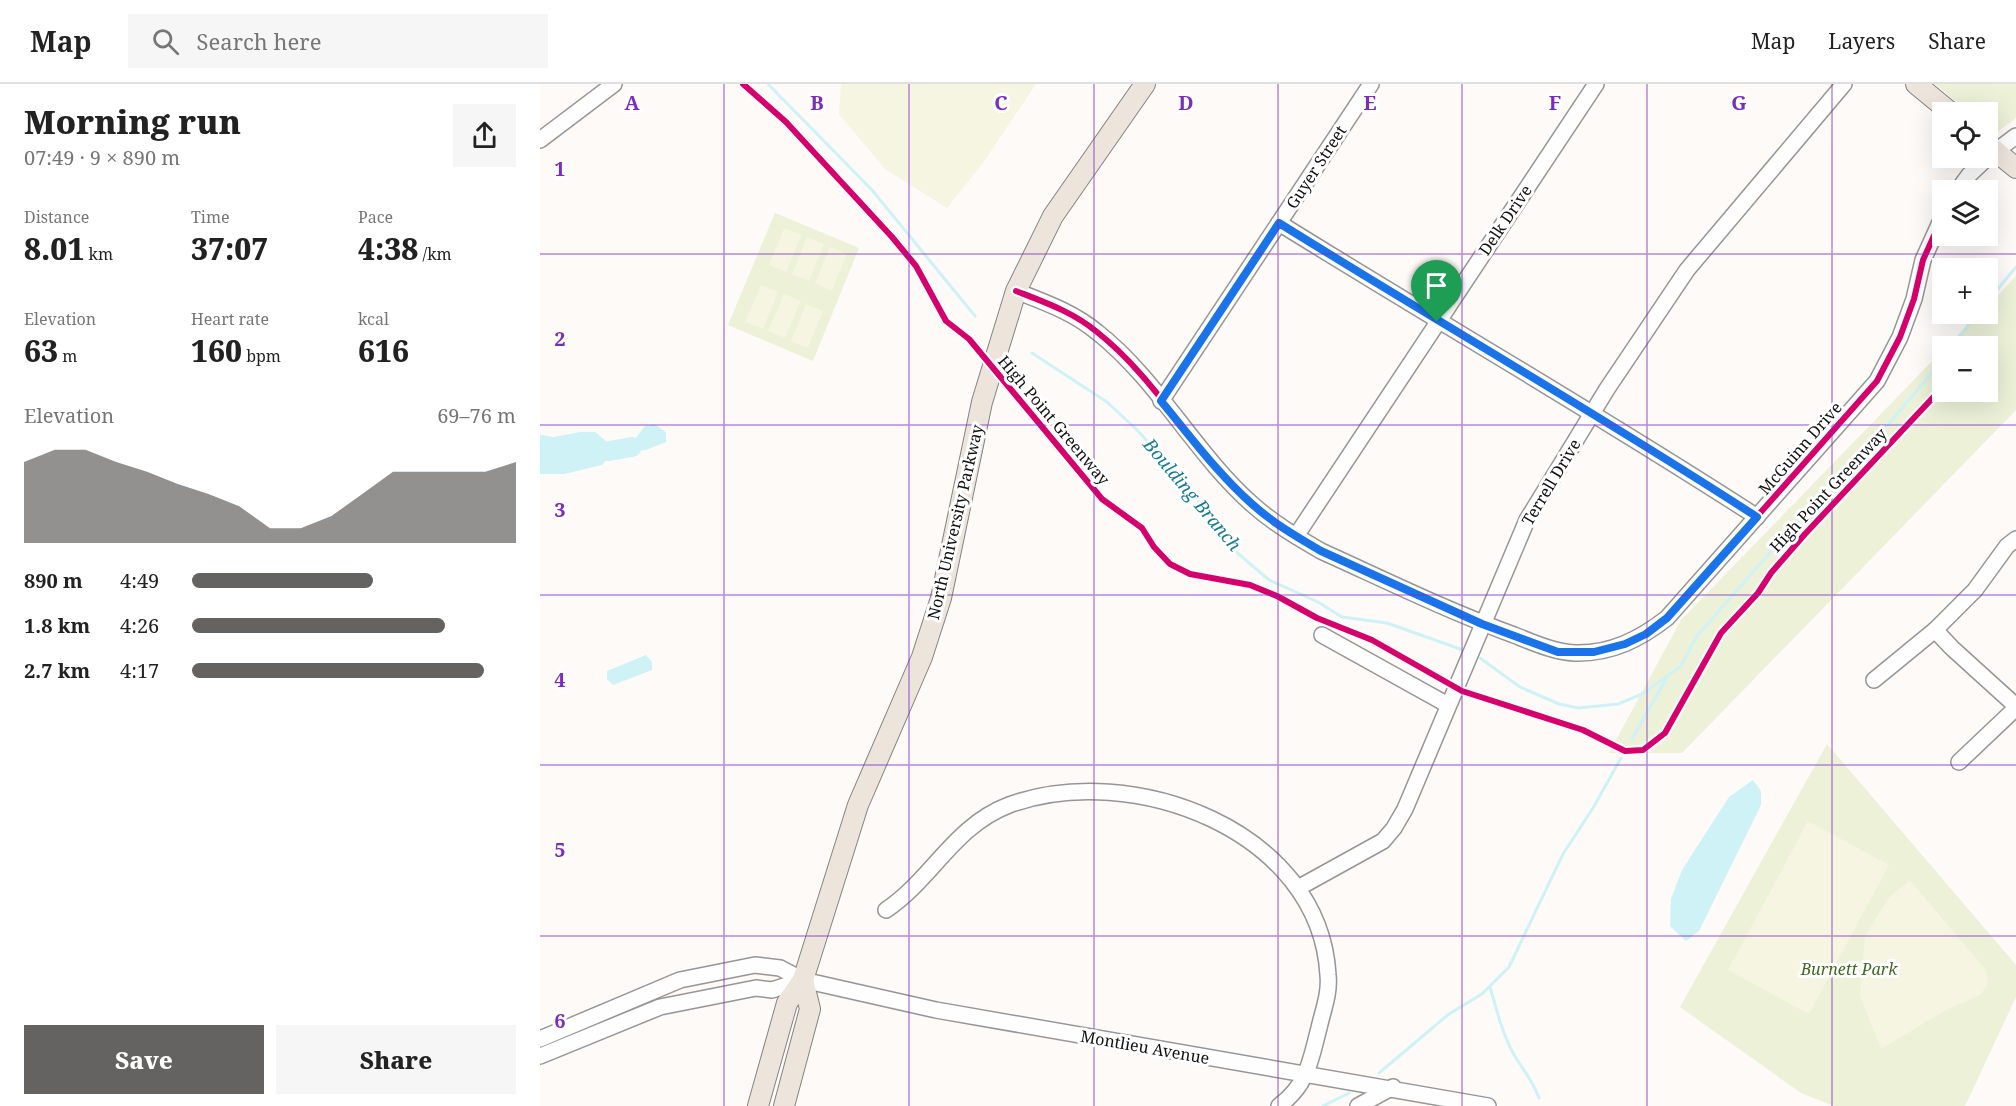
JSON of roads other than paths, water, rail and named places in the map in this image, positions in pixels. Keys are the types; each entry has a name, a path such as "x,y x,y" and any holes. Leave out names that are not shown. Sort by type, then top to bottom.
{"main road":[{"name":"North University Parkway","path":"758,1106 787,1003 803,980 858,805 922,657 941,598 982,402 1016,291 1053,216 1145,84"},
{"path":"1916,84 1938,102"},
{"path":"1998,158 2016,168"},
{"path":"784,1106 810,1009 803,980"}],"street":[{"path":"540,140 614,84"},
{"name":"Guyer Street","path":"1161,401 1371,84"},
{"name":"Delk Drive","path":"1296,536 1596,84"},
{"name":"Terrell Drive","path":"1298,888 1372,848 1394,828 1527,520 1592,414 1687,270 1844,84"},
{"path":"1998,147 2016,136"},
{"path":"1965,180 1975,168"},
{"path":"1279,223 1437,322 1650,447 1757,517"},
{"name":"McGuinn Drive","path":"1016,291 1052,305 1098,332 1234,486 1259,510 1296,536 1321,551 1482,624 1558,652 1594,652 1625,644 1646,634 1667,618 1877,381 1900,337 1914,299 1923,260 1932,240"},
{"path":"1874,680 1935,630 1975,590 2007,546 2016,539"},
{"path":"1935,630 2016,707 1959,762"},
{"path":"1322,635 1448,705"},
{"path":"886,910 902,899 942,853 991,814 1037,796 1066,791 1127,793 1198,813 1254,844 1298,888 1320,929 1329,976 1328,993 1306,1076 1294,1094 1279,1106"},
{"name":"Montlieu Avenue","path":"540,1039 591,1020 651,991 680,980 714,972 766,966 780,968 803,980 936,1010 1306,1076 1393,1087 1488,1106"},
{"path":"540,1056 660,1007 744,990 772,990 803,980"},
{"path":"1358,1106 1393,1087"}],"water":[{"path":"654,424 666,432 666,442 646,450 634,451 631,444 645,426"},
{"path":"580,432 595,432 606,441 608,458 602,465 564,474 540,474 540,435 554,437"},
{"path":"646,655 652,662 652,670 613,685 607,679 607,671"},
{"path":"1753,780 1761,791 1761,805 1699,931 1686,941 1670,926 1671,899 1682,870 1729,797"}],"waterway":[{"name":"Boulding Branch","path":"768,84 872,190 975,316"},
{"name":"Boulding Branch","path":"1998,289 2016,267"},
{"name":"Boulding Branch","path":"1960,336 1969,324"},
{"name":"Boulding Branch","path":"1032,353 1107,402 1136,429 1183,480 1234,550 1269,580 1318,602 1342,617 1387,623 1463,650"},
{"name":"Boulding Branch","path":"1480,658 1520,687 1559,704 1578,708 1618,704 1642,694 1681,666 1697,636 1781,540 1849,476 1874,441 1932,373"},
{"path":"609,451 632,447"},
{"path":"1632,739 1666,679"},
{"path":"1379,1073 1449,1014 1482,994 1509,967 1563,854 1593,808 1621,758"},
{"path":"1490,987 1507,1041 1539,1098"},
{"path":"1323,1106 1349,1093"}],"park label":[{"name":"Burnett Park","path":"1849,969"}]}
